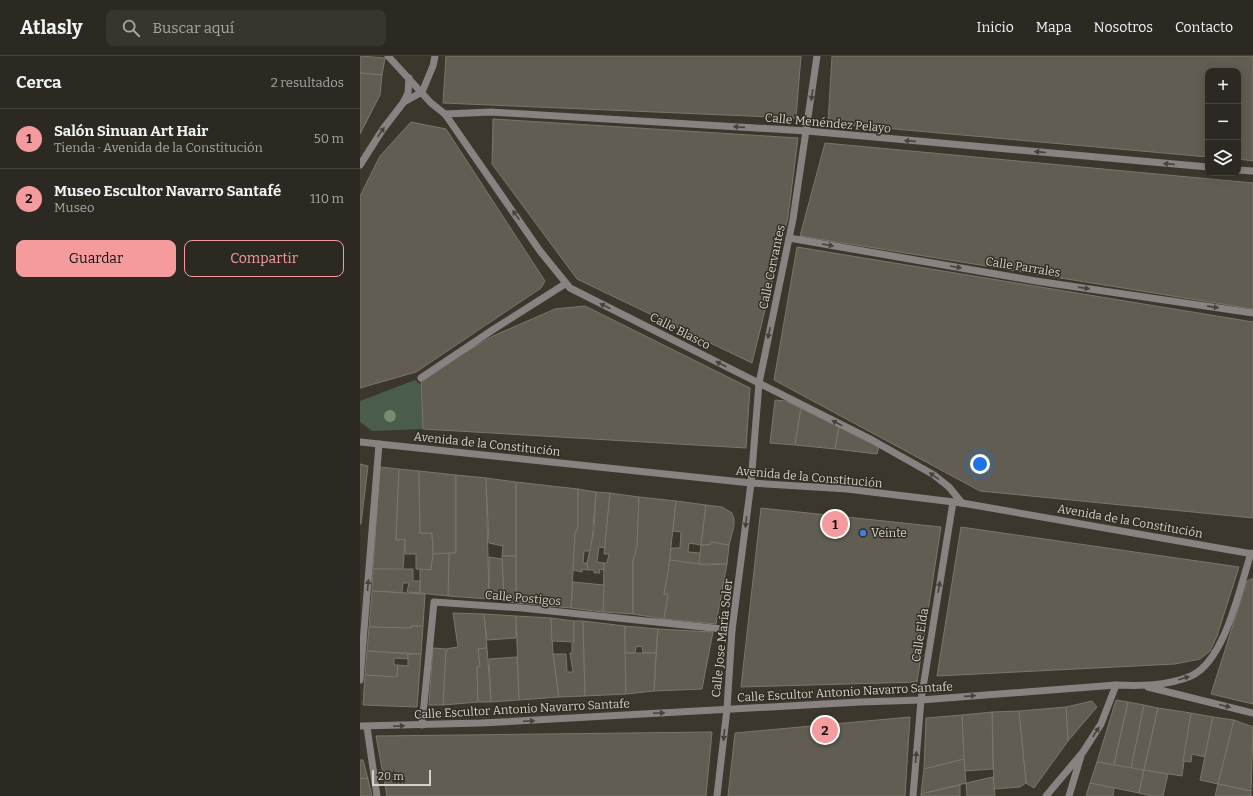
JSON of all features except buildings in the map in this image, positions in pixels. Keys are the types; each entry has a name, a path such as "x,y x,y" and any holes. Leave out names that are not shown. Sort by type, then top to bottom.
{"street":[{"name":"Calle Blasco","path":"388,56 431,103 445,114 540,251 565,284 580,294 872,440 934,475 949,487 962,503"},
{"path":"403,103 422,92 433,66 435,56"},
{"name":"Calle Cervantes","path":"751,483 759,383 789,238 817,56"},
{"path":"360,165 383,129 403,103 408,93 409,78"},
{"name":"Calle Menéndez Pelayo","path":"445,114 491,112 806,131 1205,167"},
{"path":"1241,170 1253,171"},
{"name":"Calle Parrales","path":"789,238 1036,281 1253,313"},
{"path":"421,378 565,284"},
{"name":"Avenida de la Constitución","path":"360,442 751,483 846,489 962,503 1252,553"},
{"path":"360,680 379,444"},
{"name":"Calle Jose María Soler","path":"717,796 727,709 732,630 751,483"},
{"name":"Calle Elda","path":"913,796 921,700 953,502"},
{"name":"Calle Escultor Antonio Navarro Santafe","path":"363,726 481,724 727,709 921,700 1116,685 1146,686 1191,676 1205,666 1214,655 1225,633 1252,553"},
{"name":"Calle Postigos","path":"422,725 434,602 522,608 732,630"},
{"path":"1046,796 1083,752 1101,724 1116,685"},
{"path":"1146,686 1253,713"},
{"path":"363,726 377,796"},
{"path":"1069,796 1083,752"}],"green space":[{"path":"415,380 421,385 423,429 372,431 360,422 360,401"}],"place":[{"name":"Salón Sinuan Art Hair","path":"835,524"},
{"name":"Veinte","path":"863,533"},
{"name":"Museo Escultor Navarro Santafé","path":"825,730"}]}
